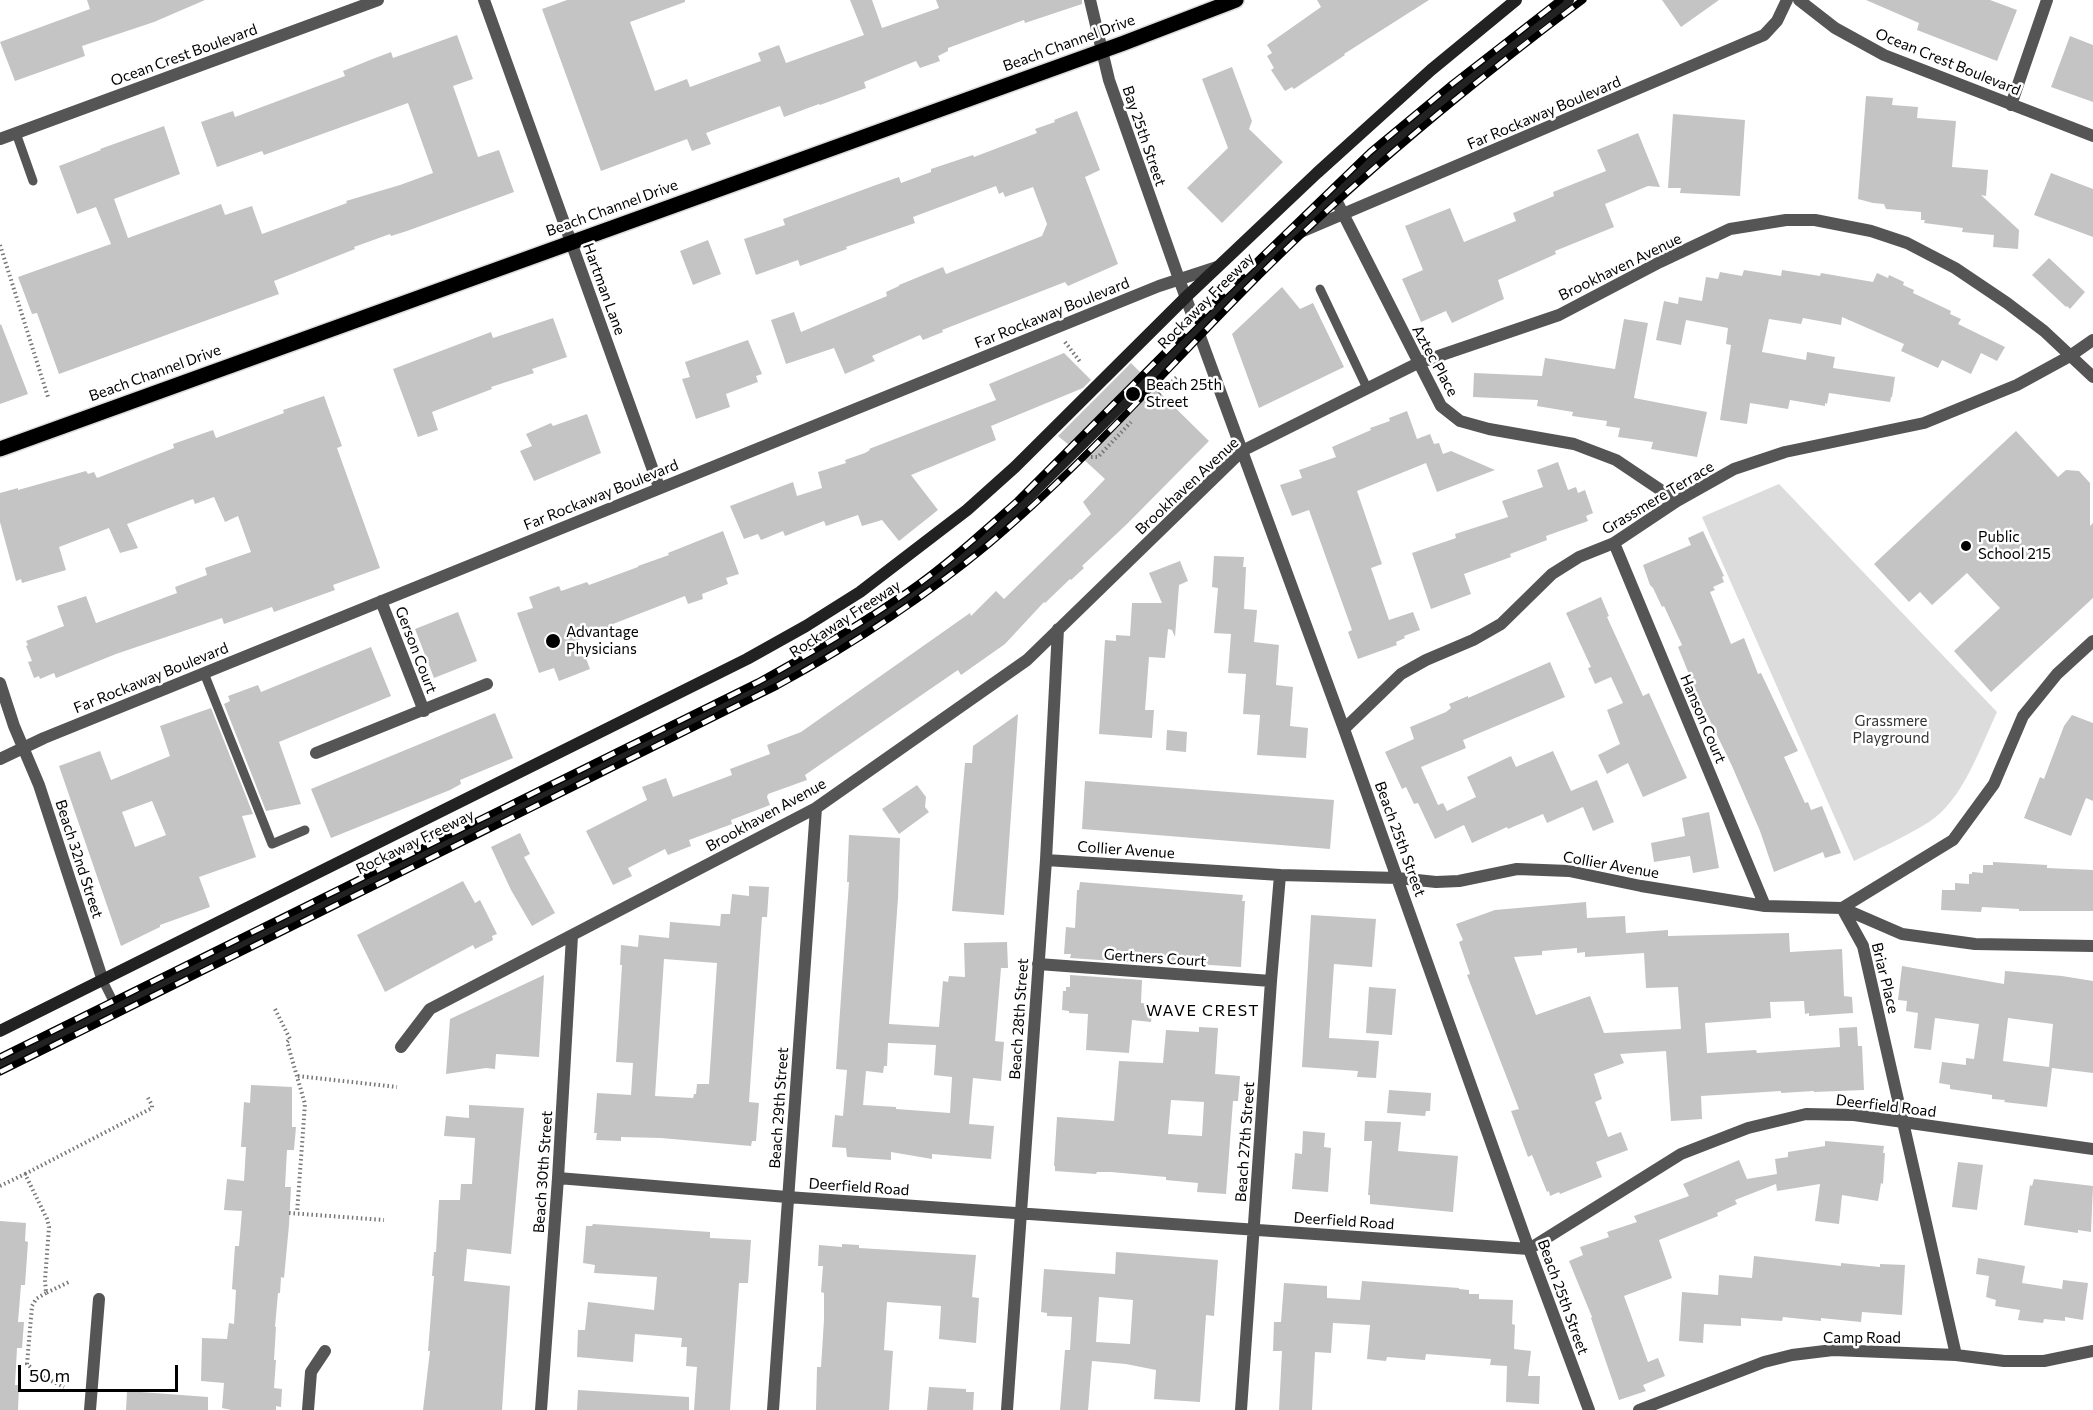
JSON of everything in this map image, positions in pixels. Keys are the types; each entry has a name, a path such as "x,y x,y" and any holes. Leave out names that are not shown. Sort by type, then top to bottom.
{"main road":[{"name":"Beach Channel Drive","path":"0,449 1102,51 1236,0"}],"street":[{"name":"Ocean Crest Boulevard","path":"0,139 378,0"},
{"name":"Hartman Lane","path":"484,0 659,487"},
{"name":"Bay 25th Street","path":"1090,0 1109,80 1179,279"},
{"name":"Rockaway Freeway","path":"0,1031 747,659 835,609 916,551 992,489 1186,297 1317,172 1431,70 1516,0"},
{"name":"Rockaway Freeway","path":"0,1064 758,689 859,632 934,578 998,526 1334,196 1434,107 1568,0"},
{"name":"Far Rockaway Boulevard","path":"1296,234 1764,35 1777,21 1787,0"},
{"name":"Ocean Crest Boulevard","path":"1800,0 1835,28 1876,51 2093,136"},
{"path":"2011,105 2047,0"},
{"name":"Aztec Place","path":"1334,196 1341,214 1441,406 1460,421 1490,429 1574,444 1616,460 1677,501"},
{"name":"Brookhaven Avenue","path":"401,1047 430,1009 816,808 1027,660 1242,452 1418,363 1558,315 1730,229 1786,220 1815,220 1871,231 1907,243 1954,268 2007,303 2044,331 2093,377"},
{"name":"Far Rockaway Boulevard","path":"0,759 204,672 659,487 1179,279 1217,267"},
{"name":"Beach 25th Street","path":"1179,279 1589,1410"},
{"name":"Grassmere Terrace","path":"1344,729 1401,674 1502,624 1552,574 1580,557 1614,543 1677,501 1734,470 1785,452 1924,423 2017,385 2070,356 2093,340"},
{"name":"Hanson Court","path":"1614,543 1765,906"},
{"name":"Gerson Court","path":"381,601 424,711"},
{"name":"Beach 28th Street","path":"1007,1410 1046,860 1058,629"},
{"path":"1842,908 1953,840 1994,784 2023,716 2057,674 2093,641"},
{"name":"Beach 32nd Street","path":"0,683 39,785 103,981"},
{"name":"Gerson Court","path":"316,753 487,684"},
{"name":"Beach 29th Street","path":"773,1410 816,808"},
{"name":"Collier Avenue","path":"1046,860 1280,875 1398,878 1437,882 1517,869 1569,870 1641,886 1765,906 1842,908 1902,934 1975,944 2093,946"},
{"name":"Beach 27th Street","path":"1241,1410 1280,875"},
{"name":"Briar Place","path":"1842,908 1863,946 1956,1355"},
{"name":"Beach 30th Street","path":"541,1410 558,1179 572,936"},
{"name":"Gertners Court","path":"1038,964 1271,981"},
{"name":"Deerfield Road","path":"558,1179 1529,1249 1681,1154 1748,1128 1806,1114 1854,1115 2093,1149"},
{"path":"90,1410 99,1299"},
{"name":"Camp Road","path":"1639,1410 1764,1362 1792,1355 1833,1350 1956,1355 2004,1361 2043,1361 2093,1351"},
{"path":"308,1410 311,1372 325,1351"}],"lane":[{"path":"16,133 33,181"},
{"path":"1320,289 1367,388"},
{"path":"204,672 272,844 305,830"},
{"path":"103,981 116,1007"}],"path":[{"path":"0,245 48,397"},
{"path":"1065,342 1081,363"},
{"path":"1159,394 1178,377"},
{"path":"1091,457 1098,457 1131,422"},
{"path":"274,1009 290,1039 287,1042 305,1104 297,1213"},
{"path":"297,1076 397,1087"},
{"path":"0,1186 152,1108 147,1096"},
{"path":"25,1174 49,1227 46,1293"},
{"path":"290,1213 384,1220"},
{"path":"64,1387 39,1375 27,1364 32,1306 36,1299 71,1281"}],"green space":[{"name":"Grassmere Playground","path":"1779,484 1997,712 1977,757 1952,801 1929,822 1854,861 1702,517"}],"building":[{"path":"87,0 205,0 154,22 82,46 85,56 15,81 0,42 90,9"},
{"path":"567,0 685,0 685,2 630,22 655,91 687,79 690,87 761,61 758,53 779,45 786,63 864,35 850,0 872,0 882,28 939,8 936,0 1082,0 1082,4 1025,23 1024,20 948,48 948,51 938,56 940,61 920,68 916,61 864,82 866,88 820,105 784,117 780,106 706,133 711,144 692,151 687,139 601,171 542,9"},
{"path":"1317,0 1429,0 1294,89 1292,87 1285,91 1271,70 1274,68 1267,56 1272,53 1267,45 1321,7"},
{"path":"1662,0 1719,0 1681,27"},
{"path":"1866,0 1990,0 2017,10 1997,61 1917,30 1919,23"},
{"path":"457,35 473,79 453,86 478,157 499,150 514,192 407,231 391,236 390,234 354,247 355,249 274,281 279,294 59,374 37,313 32,314 18,277 111,244 96,207 77,214 59,166 164,126 180,174 114,199 128,238 221,204 225,215 252,206 262,234 347,203 346,201 433,173 408,103 264,155 262,151 217,167 201,122 233,111 235,117 345,76 343,71 391,52 393,58"},
{"path":"2070,36 2093,45 2093,102 2051,87"},
{"path":"1232,67 1252,121 1249,129 1283,162 1222,223 1187,188 1228,148 1202,79"},
{"path":"1866,96 1893,98 1892,105 1918,107 1917,118 1956,121 1952,167 1988,170 1986,196 1981,195 2019,230 2018,249 1993,247 1994,235 1962,232 1963,228 1924,223 1925,220 1921,220 1921,212 1886,209 1884,204 1858,199"},
{"path":"1077,111 1100,170 1085,177 1118,264 1068,286 1065,282 942,330 943,332 923,340 920,335 872,356 875,361 845,374 834,348 786,364 771,320 794,312 801,332 887,296 886,292 899,285 943,267 946,274 1042,236 1047,224 1033,187 1005,197 1003,192 999,194 996,186 913,217 915,223 800,266 798,260 756,275 744,239 785,225 783,219 876,185 899,177 901,183 931,172 931,169 973,155 974,157 1037,133 1035,129"},
{"path":"1673,114 1745,120 1740,196 1680,193 1681,188 1668,188"},
{"path":"1638,133 1660,187 1648,186 1605,204 1614,227 1555,251 1556,254 1498,280 1504,299 1452,323 1446,311 1421,322 1402,279 1423,270 1405,226 1450,208 1464,242 1516,221 1513,213 1554,196 1553,192 1606,171 1597,150"},
{"path":"2051,173 2093,189 2093,237 2034,215"},
{"path":"708,240 721,274 693,285 680,251"},
{"path":"2049,258 2085,292 2070,309 2032,275"},
{"path":"1744,270 1781,276 1782,270 1820,276 1821,273 1873,282 1877,273 1888,278 1889,275 1904,282 1903,285 1914,290 1913,293 1951,311 1950,314 1961,319 1958,324 2005,347 1997,361 1981,353 1971,374 1942,360 1938,368 1901,351 1904,344 1842,317 1841,325 1803,318 1801,324 1769,319 1762,352 1806,360 1807,352 1835,357 1833,368 1895,377 1890,402 1829,393 1825,406 1790,400 1788,409 1750,403 1747,424 1720,420 1731,345 1726,344 1728,328 1686,320 1681,345 1656,340 1664,301 1678,304 1679,297 1702,301 1706,277 1718,279 1720,272 1742,276"},
{"path":"1282,287 1300,309 1313,303 1344,367 1259,408 1232,334"},
{"path":"553,318 567,357 532,369 534,373 491,387 492,389 432,412 438,430 418,437 393,369 491,332 493,338"},
{"path":"1624,319 1648,323 1634,398 1707,412 1697,457 1651,449 1653,442 1618,437 1620,428 1606,426 1607,421 1572,416 1573,412 1537,406 1538,400 1473,397 1474,373 1542,376 1545,358 1615,369"},
{"path":"0,325 28,394 0,404"},
{"path":"748,340 762,374 756,376 758,382 726,394 730,407 696,419 682,379 690,377 685,362"},
{"path":"1064,353 1091,380 1083,388 991,426 996,440 911,475 938,510 899,541 882,520 862,526 858,515 826,526 824,521 785,536 783,531 761,540 758,534 744,539 730,506 793,482 797,496 822,488 818,472 846,463 845,460 865,453 869,449 996,400 989,384"},
{"path":"1131,363 1141,373 1069,445 1058,436"},
{"path":"1152,385 1209,441 1082,566 1084,568 1044,602 1005,644 961,675 958,670 805,775 807,780 768,794 770,805 731,820 732,824 689,840 691,846 668,855 665,849 628,868 632,876 613,885 586,831 647,800 642,787 666,778 673,797 732,775 730,769 770,754 767,745 801,732 970,613 971,616 996,591 1004,599 1091,514 1083,502 1105,479 1081,457"},
{"path":"324,396 342,446 337,448 380,568 333,585 335,590 274,612 272,607 224,624 222,618 116,654 56,678 54,673 40,679 39,676 34,678 28,662 32,661 26,641 64,626 57,606 86,596 96,623 177,593 175,587 207,575 205,568 251,552 238,516 225,522 214,497 195,504 193,499 127,524 138,548 120,553 109,528 59,547 66,570 22,583 21,579 16,581 0,522 0,493 86,471 88,474 94,472 97,478 174,448 173,444 213,430 216,438 284,413 283,410"},
{"path":"1407,411 1417,439 1430,434 1434,444 1439,443 1443,454 1451,451 1495,470 1437,492 1426,463 1357,491 1382,564 1371,568 1389,620 1413,612 1420,630 1404,636 1405,638 1396,642 1397,645 1358,659 1348,632 1352,630 1309,510 1292,516 1280,485 1302,478 1299,470 1336,457 1332,447"},
{"path":"587,414 601,453 534,481 520,451 532,446 526,434 551,423 553,426"},
{"path":"2016,431 2058,477 2066,470 2079,471 2090,483 2090,526 2093,523 2093,598 1991,692 1954,651 2000,608 1967,573 1932,605 1920,592 1909,602 1874,564"},
{"path":"1558,462 1568,490 1576,487 1578,493 1585,490 1593,513 1586,516 1588,521 1546,536 1547,540 1510,554 1511,557 1464,574 1471,594 1431,609 1412,553 1456,538 1455,534 1508,517 1502,501 1543,487 1537,470"},
{"path":"723,531 739,574 726,578 728,584 702,594 703,599 688,604 685,596 579,640 590,669 559,681 554,668 539,673 517,613 533,608 529,597 559,586 561,591 587,582 589,585 669,555 668,553"},
{"path":"1703,531 1724,576 1722,577 1724,582 1713,587 1715,590 1710,592 1731,644 1744,638 1758,674 1761,673 1798,751 1784,757 1805,803 1808,802 1811,810 1822,806 1841,853 1825,858 1823,852 1774,872 1760,831 1732,766 1697,694 1678,647 1682,645 1664,606 1662,607 1650,585 1643,565 1691,545 1688,538"},
{"path":"1214,556 1244,557 1243,567 1246,567 1244,609 1257,610 1254,642 1279,645 1276,685 1293,687 1290,726 1308,728 1306,758 1257,755 1260,715 1243,714 1246,674 1228,673 1231,634 1214,633 1218,588 1212,587"},
{"path":"1180,561 1188,581 1179,585 1175,637 1172,630 1168,629 1165,658 1149,657 1145,710 1154,710 1152,738 1099,734 1105,640 1116,641 1116,635 1130,636 1132,603 1162,603 1149,573"},
{"path":"1601,597 1609,616 1607,617 1643,696 1649,693 1687,778 1643,797 1628,763 1607,774 1598,755 1620,744 1607,710 1623,703 1611,677 1595,684 1588,668 1591,667 1566,613"},
{"path":"458,612 477,661 434,678 415,629"},
{"path":"371,647 391,696 279,742 301,804 266,811 224,704 230,701 228,696 258,685 261,692"},
{"path":"1550,662 1565,697 1463,740 1466,748 1421,767 1438,805 1443,803 1447,811 1476,797 1467,777 1511,756 1516,767 1553,751 1571,791 1597,780 1614,822 1593,831 1583,807 1547,823 1543,814 1472,843 1464,825 1435,839 1418,803 1414,804 1406,787 1402,789 1385,752 1414,739 1410,727 1446,712 1451,708 1449,704"},
{"path":"211,708 253,814 242,816 256,857 199,877 210,907 160,925 121,946 59,766 100,751 111,780 170,756 160,726","holes":["152,801 166,835 135,847 122,812"]},
{"path":"495,713 513,758 460,780 461,784 450,790 331,838 311,789"},
{"path":"1018,714 1004,915 952,911 965,763 972,763 973,746"},
{"path":"2072,715 2093,723 2093,801 2086,798 2071,836 2024,818 2040,777 2044,779 2064,726"},
{"path":"1167,730 1187,732 1186,752 1166,750"},
{"path":"1085,781 1334,800 1330,849 1082,829"},
{"path":"917,785 926,797 925,807 929,812 899,834 882,809"},
{"path":"1709,812 1719,868 1693,873 1690,856 1654,862 1651,843 1685,836 1682,818"},
{"path":"520,833 530,854 524,857 555,913 532,926 511,890 491,847"},
{"path":"849,835 900,838 889,1024 939,1027 943,981 948,982 949,976 965,977 964,943 1007,942 1008,968 1001,968 995,1041 1004,1042 1001,1081 973,1078 969,1124 994,1126 991,1159 932,1154 932,1159 891,1152 891,1160 847,1157 846,1148 832,1147 835,1115 843,1116 847,1070 836,1069 849,882 847,882","holes":["888,1043 936,1045 934,1075 952,1077 950,1113 863,1105 866,1071 883,1073 884,1066 887,1066"]},
{"path":"1993,862 2093,870 2093,911 2019,911 2019,909 1982,907 1981,912 1941,910 1942,890 1955,890 1955,883 1969,884 1969,874 1983,873 1983,865 1993,865"},
{"path":"463,881 475,903 480,900 497,934 492,936 493,940 475,949 473,945 385,992 357,935"},
{"path":"1080,882 1243,895 1242,901 1245,901 1241,967 1195,964 1195,967 1177,966 1177,962 1144,958 1144,963 1070,958 1071,954 1064,954 1066,927 1075,928 1077,890 1079,890"},
{"path":"749,886 769,887 767,917 762,917 749,1102 759,1103 756,1141 752,1141 751,1146 661,1138 621,1137 621,1141 596,1140 597,1133 594,1133 597,1093 631,1095 633,1063 616,1062 622,965 620,965 621,945 638,947 639,935 669,938 670,922 720,926 721,914 730,914 732,894 749,896","holes":["664,959 717,963 709,1084 697,1084 693,1098 655,1096"]},
{"path":"1586,902 1587,918 1625,916 1626,933 1668,930 1668,936 1789,933 1790,952 1842,949 1844,996 1852,997 1853,1013 1809,1016 1809,1013 1805,1014 1804,1001 1770,1002 1771,1018 1705,1023 1707,1053 1756,1050 1757,1053 1840,1047 1839,1028 1857,1027 1858,1046 1862,1046 1864,1090 1781,1093 1781,1091 1701,1096 1702,1119 1671,1121 1666,1051 1620,1054 1624,1063 1594,1074 1602,1099 1595,1102 1608,1137 1621,1132 1628,1150 1596,1162 1602,1177 1550,1196 1532,1155 1528,1157 1511,1111 1519,1109 1467,975 1470,974 1459,942 1463,940 1456,924 1495,910","holes":["1577,948 1577,953 1585,952 1585,957 1644,953 1646,988 1678,987 1681,1029 1604,1033 1590,996 1536,1015 1514,957 1542,955 1542,951"]},
{"path":"1311,915 1376,919 1372,967 1334,964 1329,1038 1379,1041 1376,1078 1357,1077 1358,1071 1302,1067"},
{"path":"1902,966 2004,984 2005,971 2093,981 2093,1073 2052,1068 2047,1107 2004,1102 2005,1100 1992,1099 1992,1095 1950,1089 1950,1085 1939,1083 1942,1062 1966,1065 1966,1058 1974,1059 1979,1024 1935,1018 1931,1050 1914,1048 1918,1013 1906,1011 1907,1001 1898,1000","holes":["2008,1018 2053,1024 2049,1067 2003,1061"]},
{"path":"544,975 539,1057 496,1054 495,1069 486,1068 446,1074 450,1019"},
{"path":"1070,975 1142,980 1141,1003 1153,1004 1151,1022 1132,1020 1129,1053 1086,1050 1088,1014 1069,1013 1069,1011 1062,1010 1063,991 1066,991 1066,987 1070,987"},
{"path":"1369,987 1396,989 1392,1035 1366,1033"},
{"path":"1199,1027 1218,1028 1215,1074 1240,1076 1238,1101 1233,1101 1226,1194 1197,1192 1198,1183 1166,1180 1166,1177 1111,1172 1097,1172 1096,1174 1055,1171 1057,1117 1114,1121 1119,1061 1163,1063 1166,1030 1199,1032","holes":["1171,1100 1204,1102 1202,1136 1168,1134"]},
{"path":"251,1085 292,1087 292,1127 296,1127 294,1150 287,1150 285,1187 291,1187 284,1278 281,1277 280,1293 278,1293 275,1327 274,1388 282,1389 281,1407 276,1406 276,1410 222,1408 224,1383 201,1381 202,1338 227,1339 229,1323 234,1324 236,1290 232,1289 235,1246 239,1246 242,1211 224,1210 227,1179 244,1181 246,1147 241,1147 244,1102 250,1103"},
{"path":"1389,1090 1431,1093 1430,1111 1426,1111 1425,1116 1387,1113"},
{"path":"469,1105 524,1108 511,1254 467,1249 464,1281 510,1286 502,1410 423,1410 430,1351 428,1351 434,1276 432,1276 439,1200 460,1200 461,1184 472,1184 475,1138 444,1136 446,1116 469,1118"},
{"path":"1365,1121 1401,1122 1398,1151 1458,1156 1453,1212 1370,1204 1370,1195 1368,1195 1372,1141 1364,1141"},
{"path":"1303,1131 1325,1133 1324,1147 1331,1148 1328,1192 1292,1189 1295,1153 1302,1154"},
{"path":"1825,1141 1884,1146 1883,1184 1881,1183 1878,1201 1842,1195 1839,1224 1815,1221 1820,1184 1777,1191 1776,1184 1735,1200 1737,1204 1717,1213 1718,1216 1659,1240 1672,1278 1624,1296 1648,1362 1658,1358 1665,1376 1643,1385 1646,1391 1619,1400 1592,1317 1569,1261 1583,1255 1580,1247 1609,1237 1607,1232 1637,1222 1634,1216 1689,1196 1683,1184 1739,1160 1747,1179 1777,1174 1775,1159 1788,1157 1788,1152 1825,1146"},
{"path":"1958,1162 1983,1165 1977,1210 1952,1207"},
{"path":"2034,1179 2093,1186 2091,1232 2078,1230 2078,1233 2024,1225 2030,1185 2032,1186"},
{"path":"0,1221 26,1223 25,1241 28,1242 25,1285 21,1285 18,1322 24,1322 22,1348 17,1348 15,1385 19,1385 18,1410 0,1410"},
{"path":"593,1224 710,1232 710,1238 751,1240 748,1283 739,1283 730,1410 694,1410 697,1367 686,1366 687,1347 681,1347 682,1338 635,1334 633,1362 577,1357 578,1330 585,1330 588,1302 654,1310 657,1277 594,1273 595,1265 583,1263 586,1226"},
{"path":"842,1244 859,1245 859,1248 976,1255 972,1297 979,1298 976,1343 939,1339 941,1306 887,1302 884,1350 893,1351 889,1410 816,1410 817,1367 821,1367 824,1320 824,1293 821,1292 823,1266 818,1266 819,1245 842,1247"},
{"path":"1116,1252 1218,1260 1214,1316 1206,1315 1200,1402 1154,1399 1156,1370 1092,1361 1088,1410 1060,1410 1065,1350 1070,1350 1072,1317 1047,1316 1047,1313 1041,1312 1044,1269 1115,1274","holes":["1099,1297 1133,1300 1130,1344 1096,1342"]},
{"path":"1754,1256 1841,1266 1841,1263 1880,1267 1880,1264 1905,1265 1902,1315 1862,1312 1861,1322 1821,1318 1821,1321 1783,1317 1782,1321 1741,1318 1741,1326 1704,1324 1703,1343 1679,1341 1682,1292 1718,1295 1719,1275 1752,1278"},
{"path":"1978,1258 2025,1266 2022,1283 2062,1289 2063,1280 2088,1283 2083,1320 2065,1317 2065,1321 2044,1319 2043,1323 2018,1320 2020,1310 1995,1306 1996,1300 1986,1297 1989,1276 1976,1274"},
{"path":"1362,1281 1459,1288 1469,1290 1469,1294 1479,1294 1479,1299 1513,1300 1514,1349 1531,1351 1528,1376 1540,1376 1539,1404 1506,1402 1507,1366 1490,1365 1491,1359 1426,1354 1425,1360 1387,1357 1386,1361 1367,1359 1370,1325 1333,1323 1331,1353 1315,1352 1312,1410 1279,1410 1282,1351 1273,1351 1274,1322 1281,1322 1284,1283 1327,1286 1327,1298 1360,1300"},
{"path":"929,1387 966,1389 966,1392 974,1392 973,1410 927,1410"},
{"path":"578,1390 689,1397 689,1410 577,1410"},
{"path":"127,1391 208,1397 208,1410 126,1410"}],"railway":[{"path":"0,1057 758,682 834,639 907,592 950,560 1017,501 1223,294 1370,152 1452,84 1560,0"},
{"path":"0,1072 777,686 886,620 939,584 1023,515 1088,453 1283,252 1365,176 1450,104 1583,0"}],"place":[{"name":"Beach 25th Street","path":"1133,394"},
{"name":"Public School 215","path":"1966,546"},
{"name":"Advantage Physicians","path":"553,641"}],"district":[{"name":"WAVE CREST","path":"1203,1011"}]}
